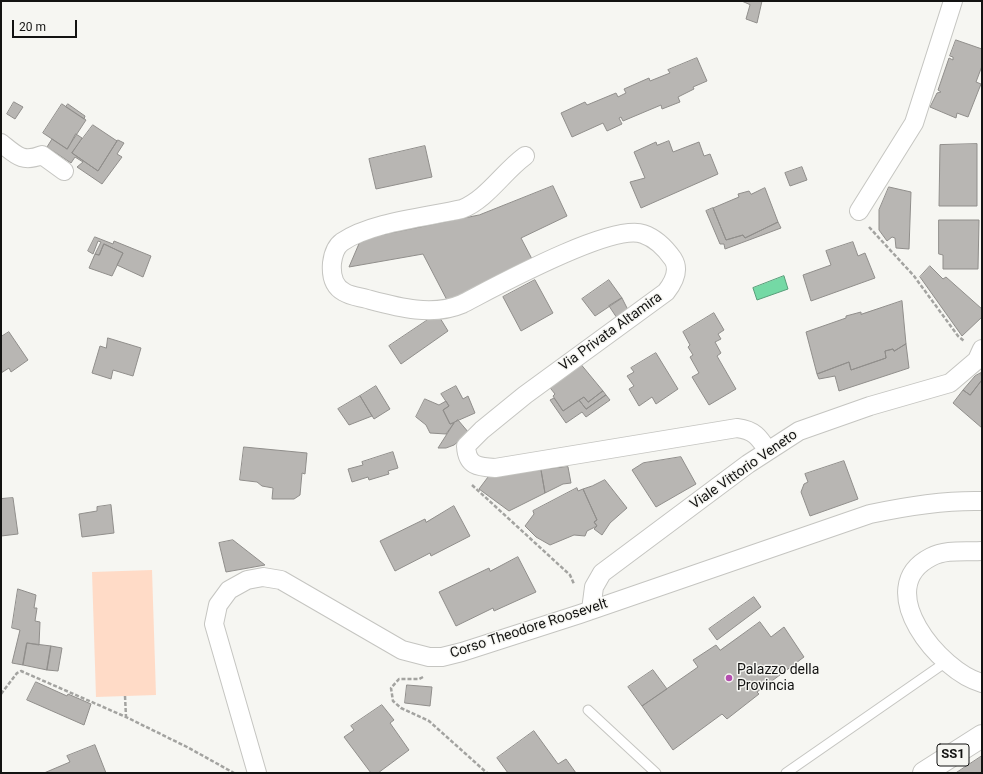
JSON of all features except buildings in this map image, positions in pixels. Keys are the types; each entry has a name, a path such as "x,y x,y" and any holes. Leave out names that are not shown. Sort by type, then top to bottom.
{"main road":[{"name":"SS1","path":"924,773 982,736"}],"street":[{"path":"859,212 914,123 953,1"},
{"path":"1,143 20,158 27,159 42,155 64,171"},
{"name":"Via Privata Altamira","path":"466,455 466,446 482,430 554,372 666,292 674,283 676,274 674,261 666,250 654,240 642,233 624,232 560,254 451,309 440,310 399,307 344,293 335,284 331,272 334,253 341,243 372,228 462,209 474,204 512,166 525,156"},
{"name":"Viale Vittorio Veneto","path":"591,610 594,586 602,573 768,451 799,431 870,406 950,383 980,355"},
{"path":"466,455 470,462 480,467 495,468 737,428 748,429 760,439 768,451"},
{"name":"Corso Theodore Roosevelt","path":"257,773 214,624 218,605 229,590 252,579 263,577 281,580 402,650 429,657 442,657 462,652 591,610 870,514 912,504 959,500 982,501"},
{"path":"982,552 951,552 931,557 923,562 913,573 908,587 907,599 913,619 934,649 946,662 969,679 982,683"}],"lane":[{"path":"786,773 946,662"},
{"path":"588,710 656,773"}],"path":[{"path":"859,212 863,222 914,276 958,336 980,355"},
{"path":"466,455 462,476 484,498 508,517 570,575 575,587"},
{"path":"429,657 425,676 419,679 399,679 391,688 393,701 401,708 429,721 487,773"},
{"path":"1,694 17,673 21,671 126,717 188,747 234,773"},
{"path":"125,696 126,717"}],"shaded area":[{"path":"784,276 788,289 757,300 753,288"},
{"path":"152,570 156,695 96,697 92,572"}],"place":[{"name":"Palazzo della Provincia","path":"729,678"}]}
